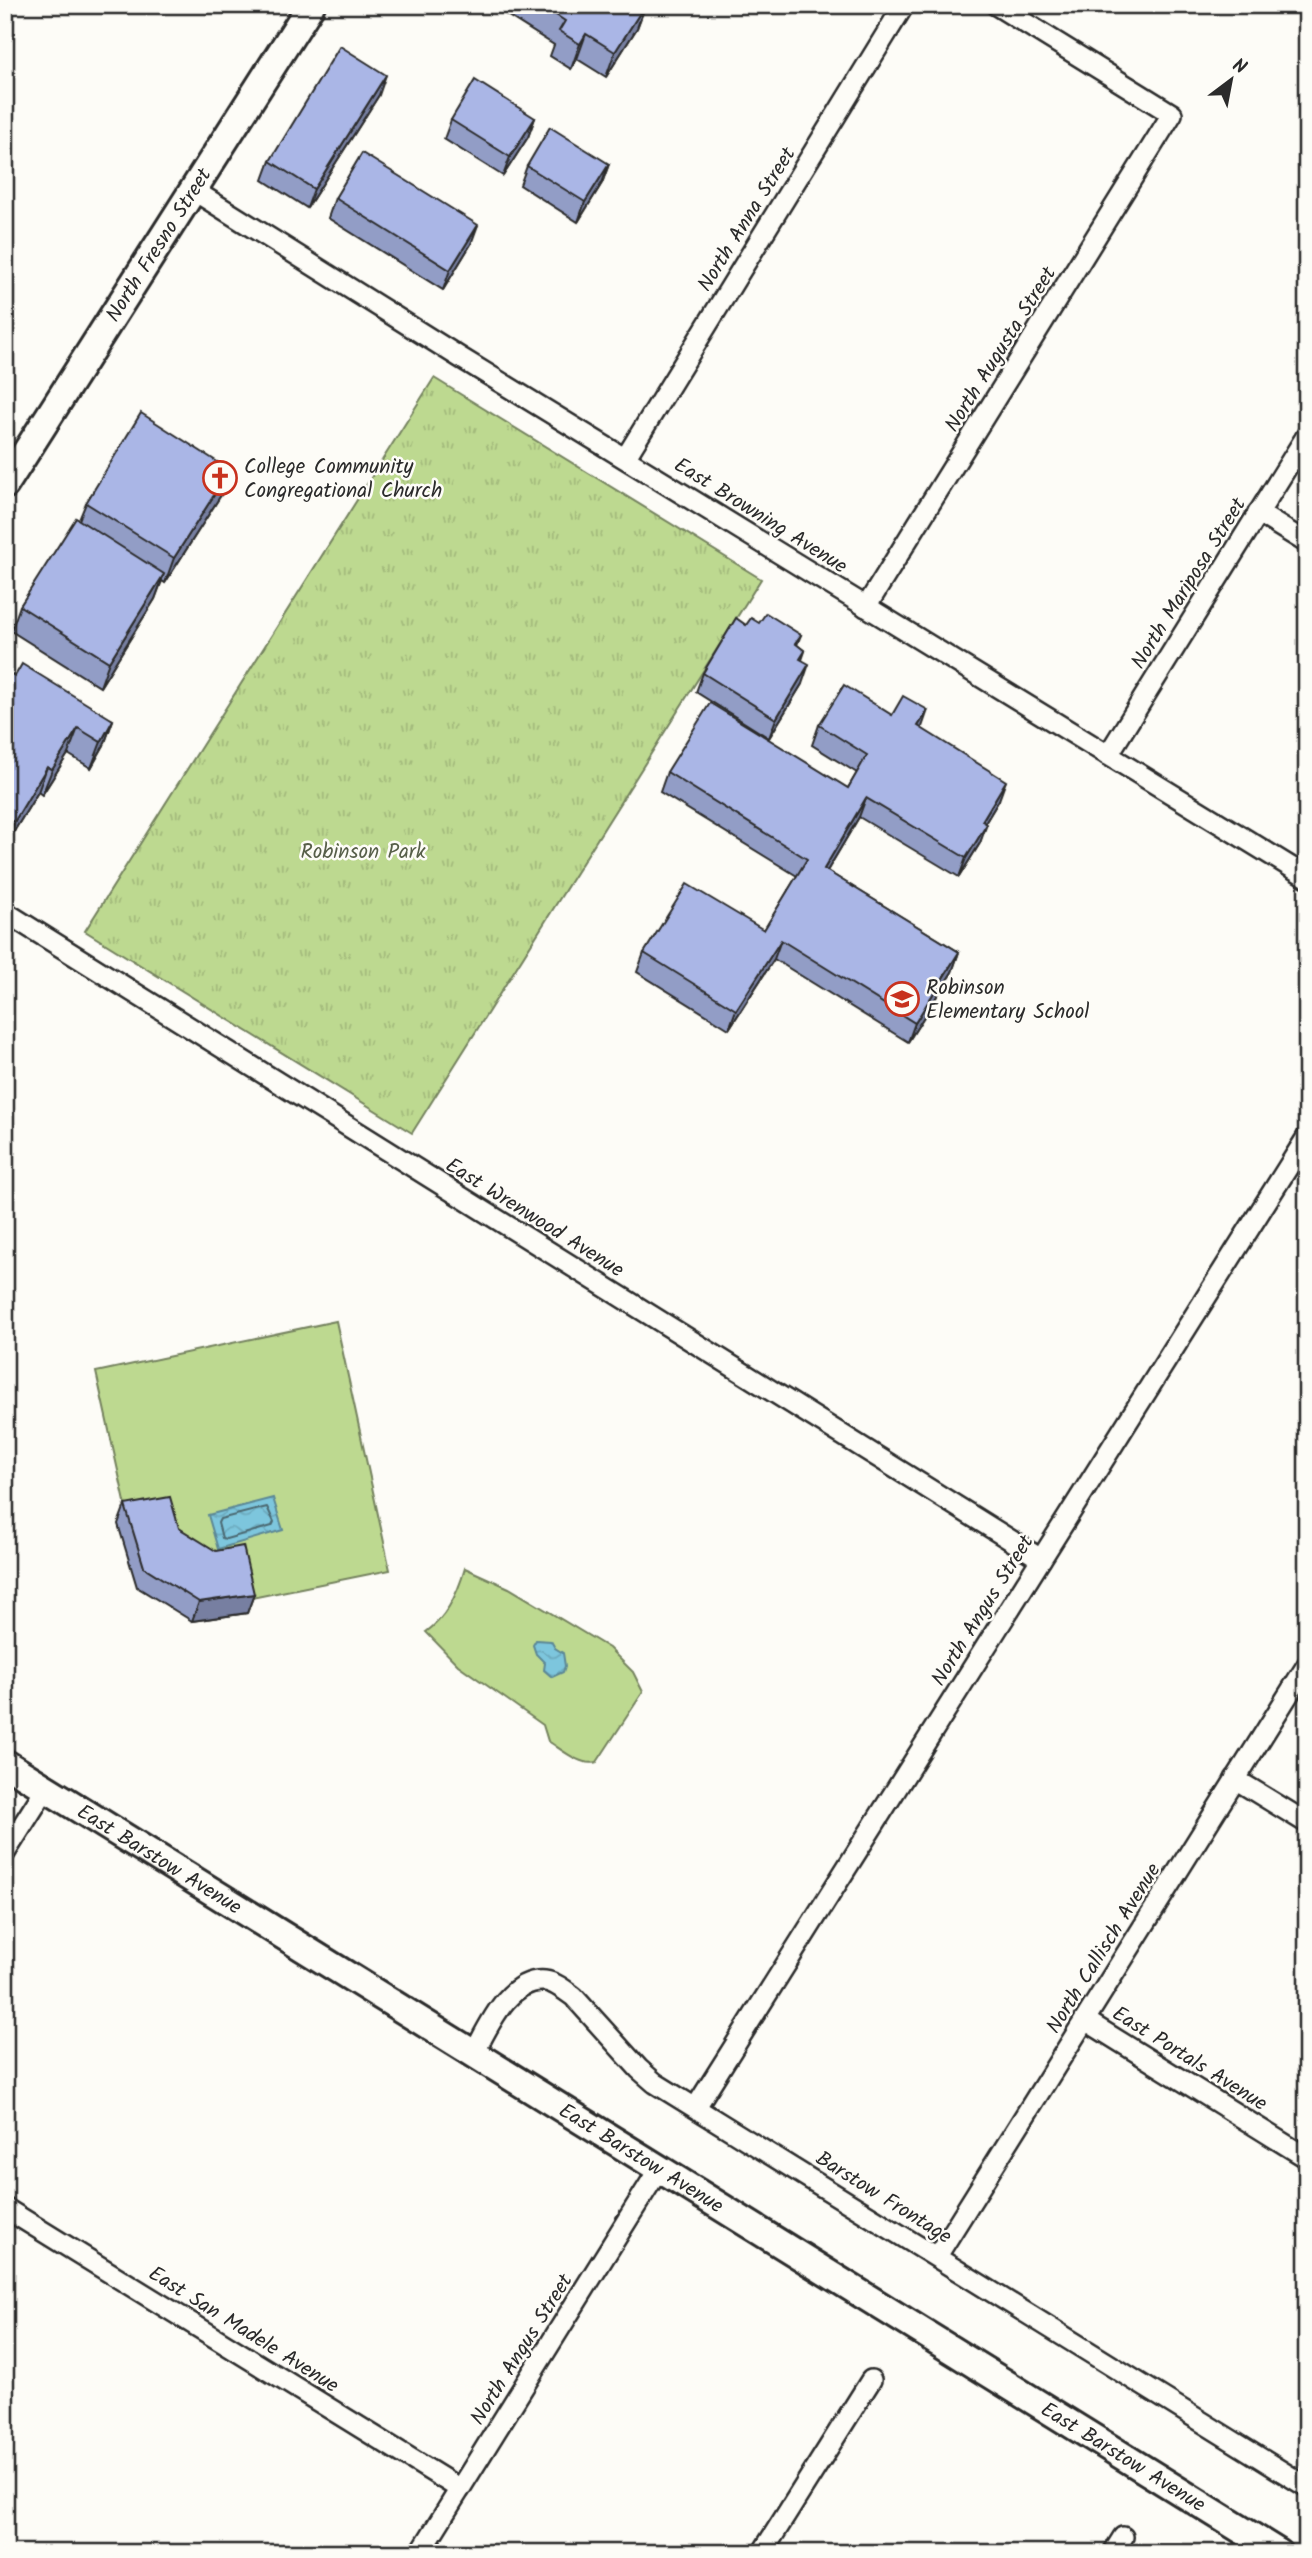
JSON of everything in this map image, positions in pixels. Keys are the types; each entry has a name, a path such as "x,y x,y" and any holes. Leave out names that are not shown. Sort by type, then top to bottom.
{"main road":[{"name":"North Fresno Street","path":"5,485 311,5"},
{"name":"East Barstow Avenue","path":"5,1763 1279,2553"}],"street":[{"name":"North Anna Street","path":"626,457 904,5"},
{"name":"North Augusta Street","path":"866,607 1172,114 996,5"},
{"name":"East Browning Avenue","path":"192,190 1307,877"},
{"name":"North Mariposa Street","path":"1108,755 1307,435"},
{"path":"1258,513 1307,543"},
{"name":"East Wrenwood Avenue","path":"5,912 1041,1559"},
{"name":"North Angus Street","path":"696,2107 1307,1137"},
{"name":"North Callisch Avenue","path":"937,2256 1307,1665"},
{"path":"1235,1779 1307,1824"},
{"path":"5,1853 46,1788"},
{"name":"Barstow Frontage","path":"474,2053 503,2004 517,1990 530,1983 545,1981 561,1988 573,1997 655,2083 1307,2487"},
{"name":"East Portals Avenue","path":"1085,2020 1307,2158"},
{"name":"North Angus Street","path":"420,2553 659,2169"},
{"name":"East San Madele Avenue","path":"5,2208 460,2489"},
{"path":"762,2553 871,2380"}],"green space":[{"name":"Robinson Park","path":"434,378 761,579 412,1133 85,931"},
{"path":"336,1321 390,1570 247,1599 129,1520 96,1372"},
{"path":"465,1568 509,1588 609,1648 633,1672 643,1692 597,1762 578,1760 548,1741 543,1725 458,1665 426,1632 451,1604"}],"water":[{"path":"273,1498 283,1530 218,1549 208,1515"},
{"path":"536,1640 551,1641 555,1648 563,1653 563,1672 552,1677 544,1670 545,1663 536,1654 533,1645"}],"building":[{"path":"541,5 645,5 615,52 586,34 580,44 559,31 565,21"},
{"path":"340,46 386,75 314,189 270,161"},
{"path":"475,80 535,118 510,157 451,120"},
{"path":"550,127 609,164 585,202 527,166"},
{"path":"362,153 478,225 450,270 335,198"},
{"path":"141,413 230,470 174,558 86,503"},
{"path":"76,518 164,574 109,662 20,606"},
{"path":"766,613 801,635 795,643 805,651 800,659 809,664 776,719 703,673 736,618 746,625 751,618 759,623"},
{"path":"22,664 113,720 101,742 78,728 52,770 47,767 14,822 5,817 5,671 15,676"},
{"path":"844,685 892,715 903,696 928,710 918,726 1006,781 982,821 987,824 966,858 866,798 824,869 959,952 915,1023 781,940 736,1010 644,953 687,884 764,930 807,859 667,772 710,703 848,788 867,755 819,725"},
{"path":"170,1497 179,1528 216,1551 243,1546 254,1594 199,1602 144,1567 125,1505"}],"place":[{"name":"College Community Congregational Church","path":"220,478"},
{"name":"Robinson Elementary School","path":"902,999"}]}
